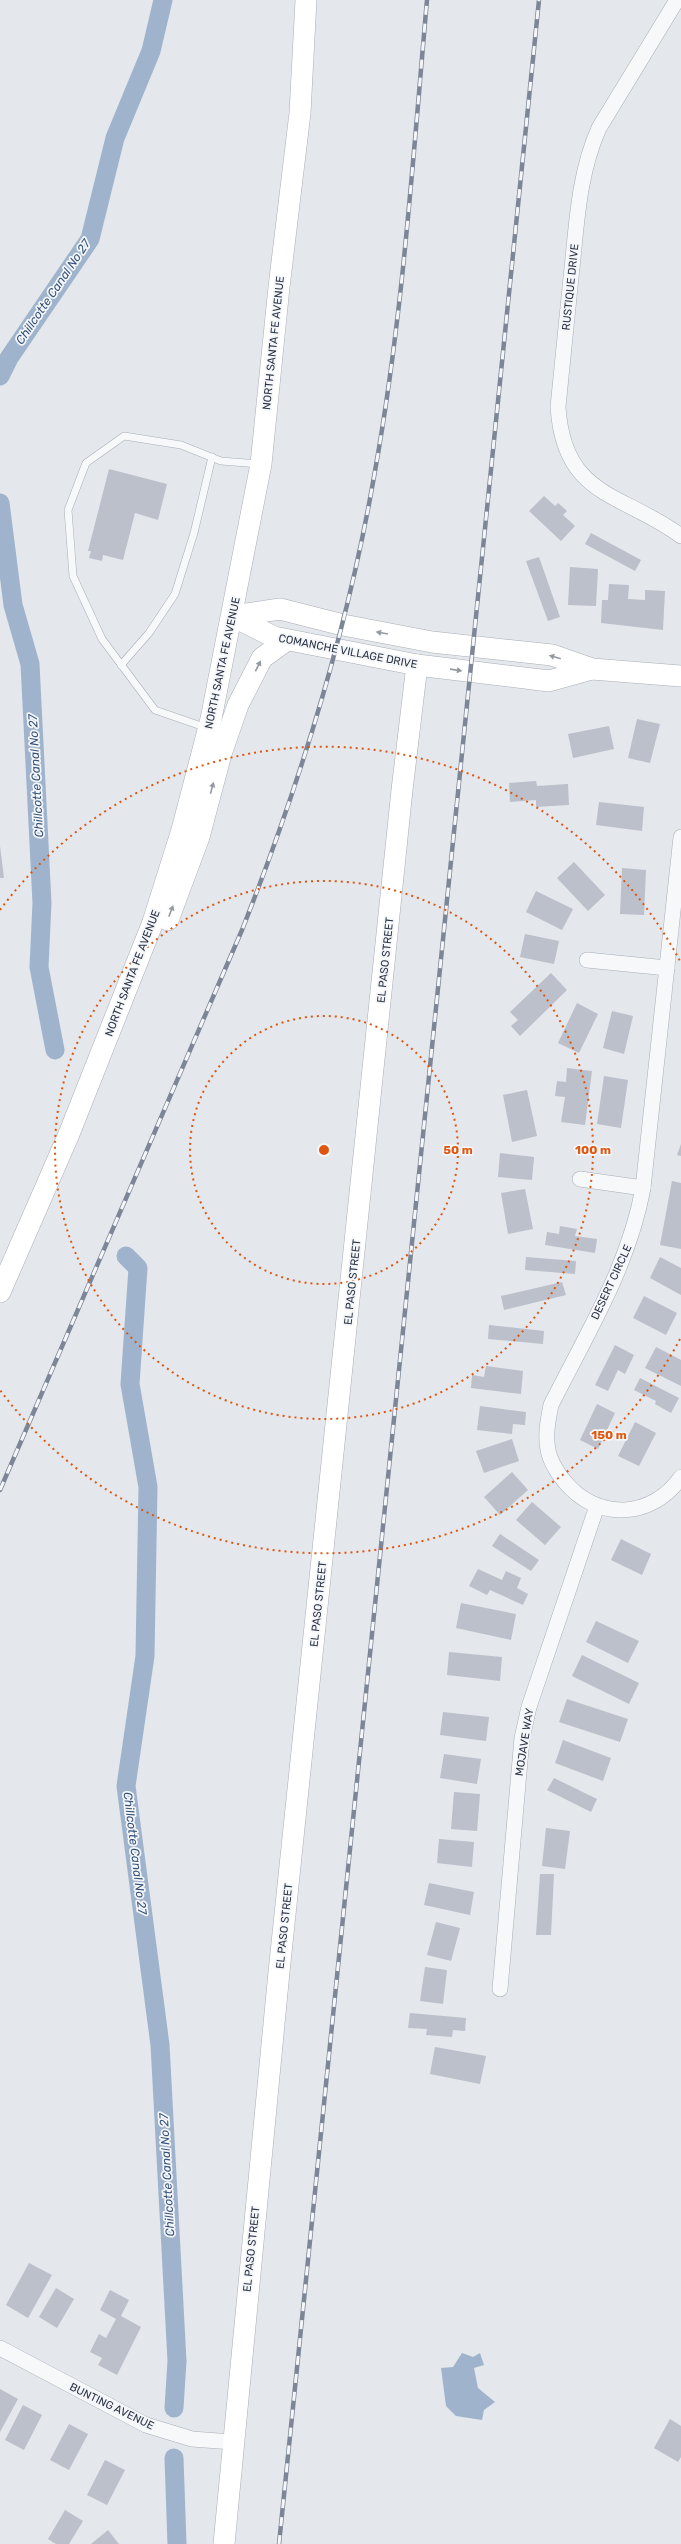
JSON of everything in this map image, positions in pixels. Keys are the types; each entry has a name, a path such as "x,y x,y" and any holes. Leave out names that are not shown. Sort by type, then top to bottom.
{"main road":[{"name":"NORTH SANTA FE AVENUE","path":"0,1292 69,1134 142,954 180,837 209,728 261,464 279,287 300,113 306,0"},
{"name":"COMANCHE VILLAGE DRIVE","path":"232,616 280,609 343,625 420,640 552,655 592,669 681,676"},
{"name":"COMANCHE VILLAGE DRIVE","path":"232,616 274,637 417,665 549,680 592,669"},
{"path":"142,954 165,927 199,837 221,754 238,705 262,658 287,640"},
{"name":"EL PASO STREET","path":"224,2544 232,2442 402,790 417,665"}],"street":[{"name":"RUSTIQUE DRIVE","path":"677,0 599,128 589,150 582,177 577,212 558,407 560,432 567,455 582,474 607,496 666,526 681,536"},
{"name":"DESERT CIRCLE","path":"681,837 643,1188 637,1219 622,1262 551,1405 547,1427 548,1451 558,1474 576,1496 597,1506 628,1511 652,1504 672,1491 681,1477"},
{"path":"587,960 667,968"},
{"path":"580,1180 643,1188"},
{"name":"MOJAVE WAY","path":"500,1989 522,1738 529,1707 597,1506"},
{"name":"BUNTING AVENUE","path":"0,2348 146,2425 192,2439 232,2442"}],"lane":[{"path":"209,728 155,710 102,639 73,576 68,510 86,463 124,436 181,444 221,461 261,464"},
{"path":"121,665 149,633 175,594 194,533 212,457"}],"water":[{"path":"462,2353 473,2357 480,2353 484,2365 474,2368 478,2388 495,2402 484,2410 482,2420 456,2416 446,2406 441,2368 453,2367"}],"building":[{"path":"109,469 167,484 158,520 135,513 123,560 103,555 102,561 89,558 91,551 88,551"},
{"path":"544,496 555,506 558,503 567,511 563,515 575,526 561,541 529,511"},
{"path":"591,533 641,560 635,571 585,544"},
{"path":"539,557 560,617 548,621 526,561"},
{"path":"570,567 598,569 596,606 568,605"},
{"path":"609,584 629,585 628,599 645,600 645,590 665,591 663,630 601,623 602,600 608,600"},
{"path":"637,719 660,724 650,763 628,758"},
{"path":"609,726 614,749 573,758 568,734"},
{"path":"536,781 537,786 568,784 569,805 536,807 536,800 510,802 509,783"},
{"path":"599,802 644,807 642,831 596,825"},
{"path":"0,846 4,878 0,878"},
{"path":"574,862 605,895 588,911 557,878"},
{"path":"622,868 646,870 644,915 620,914"},
{"path":"536,891 573,909 562,930 526,912"},
{"path":"525,934 559,941 554,964 520,957"},
{"path":"551,973 567,990 520,1036 511,1026 518,1020 510,1012"},
{"path":"577,1003 598,1014 579,1053 558,1043"},
{"path":"612,1011 633,1016 624,1054 603,1048"},
{"path":"567,1068 592,1071 585,1125 561,1122 565,1097 555,1096 557,1081 566,1082"},
{"path":"604,1076 628,1080 621,1128 597,1124"},
{"path":"527,1090 537,1136 512,1142 503,1095"},
{"path":"681,1144 681,1156 677,1155"},
{"path":"500,1153 534,1157 532,1180 498,1177"},
{"path":"672,1181 681,1183 681,1249 660,1245"},
{"path":"525,1189 533,1229 508,1234 501,1193"},
{"path":"560,1226 577,1229 575,1236 597,1239 595,1253 545,1245 547,1232 559,1234"},
{"path":"526,1257 576,1261 575,1274 525,1270"},
{"path":"660,1257 681,1268 681,1295 650,1278"},
{"path":"562,1282 566,1295 504,1310 501,1296"},
{"path":"644,1296 677,1313 666,1335 633,1318"},
{"path":"489,1325 544,1331 543,1344 488,1339"},
{"path":"615,1345 634,1355 625,1374 618,1370 608,1391 595,1385"},
{"path":"656,1347 681,1360 681,1386 645,1368"},
{"path":"486,1366 523,1371 521,1394 471,1388 472,1375 484,1377"},
{"path":"640,1378 679,1398 671,1413 655,1404 656,1401 634,1390"},
{"path":"597,1404 615,1413 598,1449 580,1440"},
{"path":"480,1406 526,1412 525,1425 513,1424 512,1434 477,1430"},
{"path":"635,1422 656,1433 639,1466 618,1456"},
{"path":"512,1439 519,1461 484,1473 476,1451"},
{"path":"512,1472 528,1490 500,1515 484,1497"},
{"path":"532,1502 561,1527 545,1545 516,1520"},
{"path":"500,1534 539,1560 531,1571 492,1546"},
{"path":"621,1539 651,1554 642,1575 611,1560"},
{"path":"478,1569 502,1580 506,1571 521,1578 517,1588 528,1594 523,1605 490,1590 487,1595 469,1586"},
{"path":"461,1603 516,1614 511,1640 456,1628"},
{"path":"596,1621 639,1641 628,1663 586,1642"},
{"path":"449,1652 502,1657 500,1681 447,1675"},
{"path":"582,1655 639,1683 629,1704 572,1676"},
{"path":"567,1699 628,1719 620,1742 559,1722"},
{"path":"443,1712 489,1717 486,1741 440,1735"},
{"path":"563,1740 611,1758 603,1781 555,1763"},
{"path":"444,1754 481,1759 477,1784 440,1778"},
{"path":"554,1778 597,1799 591,1812 547,1790"},
{"path":"454,1792 480,1794 477,1831 451,1829"},
{"path":"546,1828 570,1831 565,1869 542,1866"},
{"path":"439,1839 474,1842 472,1867 437,1863"},
{"path":"540,1874 554,1874 551,1935 536,1935"},
{"path":"429,1883 474,1892 470,1915 424,1905"},
{"path":"436,1922 460,1928 451,1961 427,1955"},
{"path":"425,1967 447,1970 443,2004 420,2001"},
{"path":"410,2013 466,2018 465,2031 453,2030 452,2037 426,2035 427,2029 408,2028"},
{"path":"435,2047 486,2056 480,2084 430,2074"},
{"path":"29,2263 52,2275 28,2318 6,2305"},
{"path":"56,2288 74,2299 57,2328 39,2317"},
{"path":"110,2290 129,2300 121,2316 141,2327 117,2375 98,2365 102,2358 90,2352 99,2334 106,2338 116,2319 100,2310"},
{"path":"0,2389 18,2399 0,2432"},
{"path":"23,2405 42,2415 24,2450 5,2440"},
{"path":"670,2419 681,2426 681,2457 678,2462 654,2448"},
{"path":"69,2424 88,2434 69,2470 50,2460"},
{"path":"105,2460 125,2470 107,2505 87,2495"},
{"path":"65,2510 83,2521 69,2544 56,2544 48,2539"},
{"path":"108,2530 119,2544 91,2544"}],"waterway":[{"name":"Chillcotte Canal No 27","path":"0,376 9,358 90,239 115,138 151,51 163,0"},
{"name":"Chillcotte Canal No 27","path":"0,503 13,605 30,664 42,903 39,967 55,1050"},
{"name":"Chillcotte Canal No 27","path":"126,1256 138,1268 130,1384 148,1487 145,1656 126,1786 160,2045 177,2361 174,2408"},
{"name":"Chillcotte Canal No 27","path":"174,2458 177,2544"}],"railway":[{"path":"0,1490 242,930 284,818 303,761 337,646 364,530 385,412 400,295 427,0"},
{"path":"279,2544 539,0"}]}
